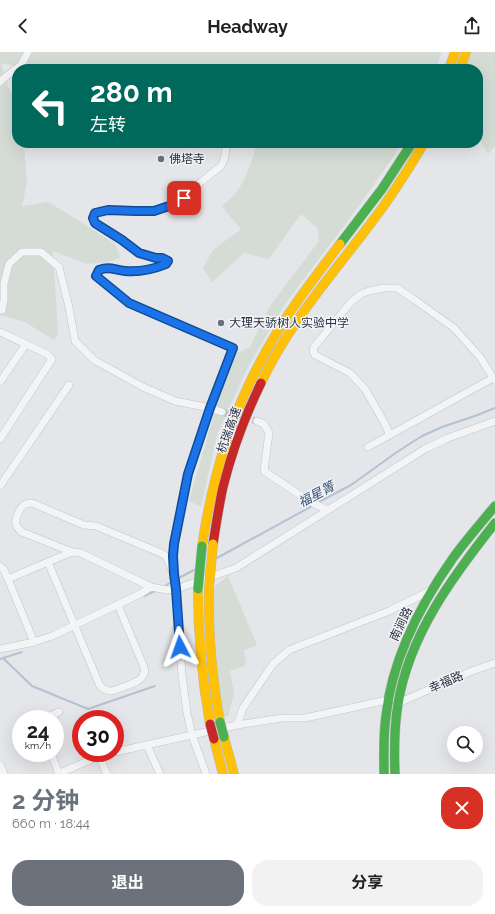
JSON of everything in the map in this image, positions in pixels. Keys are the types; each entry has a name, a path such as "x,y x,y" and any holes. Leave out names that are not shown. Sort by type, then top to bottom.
{"highway":[{"path":"450,64 455,52"},
{"path":"462,64 466,52"},
{"name":"杭瑞高速","path":"223,774 210,724 203,682 198,625 198,589 202,546 207,511 222,454 239,406 258,366 278,331 296,304 396,170 409,148"},
{"name":"杭瑞高速","path":"234,774 220,722 216,700 210,650 209,625 209,587 213,544 222,493 232,457 249,410 267,371 297,320 387,201 421,148"},
{"name":"南涧路","path":"384,774 384,719 391,682 404,643 432,590 453,559 495,506"},
{"name":"南涧路","path":"395,774 394,738 398,703 414,647 434,608 462,566 495,523"}],"street":[{"path":"22,64 28,52"},
{"path":"0,82 12,72"},
{"path":"206,774 192,735 187,714 182,675 173,556 188,474 210,408 233,348 129,303 96,276 99,270 106,268 126,271 141,270 156,268 166,264 168,261 162,258 156,258 139,253 95,223 93,218 95,213 108,210 154,211 169,206 184,198 221,166 224,160 226,148"},
{"path":"0,310 2,310 4,300 4,283 9,264 22,252 41,252 59,267 69,307 75,341 94,360 143,387 175,401 222,412"},
{"path":"368,447 390,435 494,377 480,357 454,328 397,288 384,288 361,294 351,302 314,347 313,352 315,355 350,373 365,389 390,435"},
{"path":"0,332 47,354 52,360 0,440"},
{"path":"0,382 26,344"},
{"path":"0,486 69,385"},
{"path":"257,421 264,424 269,433 264,472 323,509"},
{"path":"174,574 163,554 96,526 84,525 32,503 24,505 19,511 16,524 22,532 72,552 81,554 151,587 167,590 236,568 323,509 425,449 448,438 495,421"},
{"path":"8,579 72,552"},
{"path":"48,562 100,686 102,689 112,691 142,678 144,674 144,667 118,605"},
{"path":"0,566 4,570 34,642"},
{"path":"0,649 34,642 52,636 118,605 151,587"},
{"path":"236,725 243,708 273,664 289,650 389,611 432,590"},
{"name":"幸福路","path":"398,703 472,671 495,663"},
{"path":"124,750 236,725 282,718 305,718 387,700"},
{"path":"147,745 160,774"},
{"path":"54,762 59,774 71,772 88,762"},
{"path":"102,762 107,774"},
{"path":"0,765 4,774"}],"shaded area":[{"path":"0,52 442,52 437,64 12,64 12,65 1,63 8,87 12,95 12,148 24,148 27,183 22,206 48,202 115,244 121,258 108,262 87,264 53,251 58,334 54,340 25,322 0,315"},
{"path":"470,52 495,52 495,146 488,154 483,145 483,64 465,64"},
{"path":"256,148 398,148 394,156 350,218 285,304 248,367 217,435 201,507 189,501 218,400 237,353 250,347 270,306 319,241 317,228 301,214 269,259 244,253 212,282 203,268 213,250 241,229 222,205 238,190 251,163"},
{"path":"228,576 257,645 244,650 246,665 230,671 234,693 228,717 224,716 218,674 214,622 214,587"}],"waterway":[{"name":"福星箐","path":"317,503 351,485 422,436 442,427 495,408"},
{"name":"福星箐","path":"217,558 314,505"},
{"name":"福星箐","path":"177,579 194,570"},
{"name":"福星箐","path":"163,587 173,581"},
{"name":"福星箐","path":"144,596 155,591"},
{"name":"福星箐","path":"0,659 22,652"},
{"path":"3,658 32,686 88,709 155,686"}],"tunnel":[{"path":"222,412 257,421"}],"traffic: fast":[{"path":"340,244 382,189 409,148"},
{"path":"384,774 384,731 389,694 394,673 409,633 429,594 453,558 495,506"},
{"path":"395,774 394,756 398,704 412,654 422,630 449,585 495,523"},
{"path":"198,589 202,546"},
{"path":"220,722 224,737"}],"traffic: slow":[{"path":"451,64 455,52"},
{"path":"462,64 466,52"},
{"path":"261,383 297,321 383,207 421,148"},
{"path":"202,546 218,468 234,418 244,394 269,346 285,320 340,244"},
{"path":"209,587 213,544"},
{"path":"209,587 211,655 220,722"},
{"path":"198,589 201,657 210,724"},
{"path":"224,737 234,774"},
{"path":"214,739 223,774"}],"traffic: jam":[{"path":"213,544 230,460 244,421 261,383"},
{"path":"210,724 214,739"}],"place":[{"name":"佛塔寺","path":"161,159"},
{"name":"大理天骄树人实验中学","path":"221,323"}],"route":[{"path":"180,647 174,574 174,544 188,474 210,408 233,348 129,303 96,276 99,270 106,268 126,271 141,270 156,268 166,264 168,261 162,258 156,258 139,253 95,223 93,218 95,213 108,210 154,211 169,206 184,198"}]}
